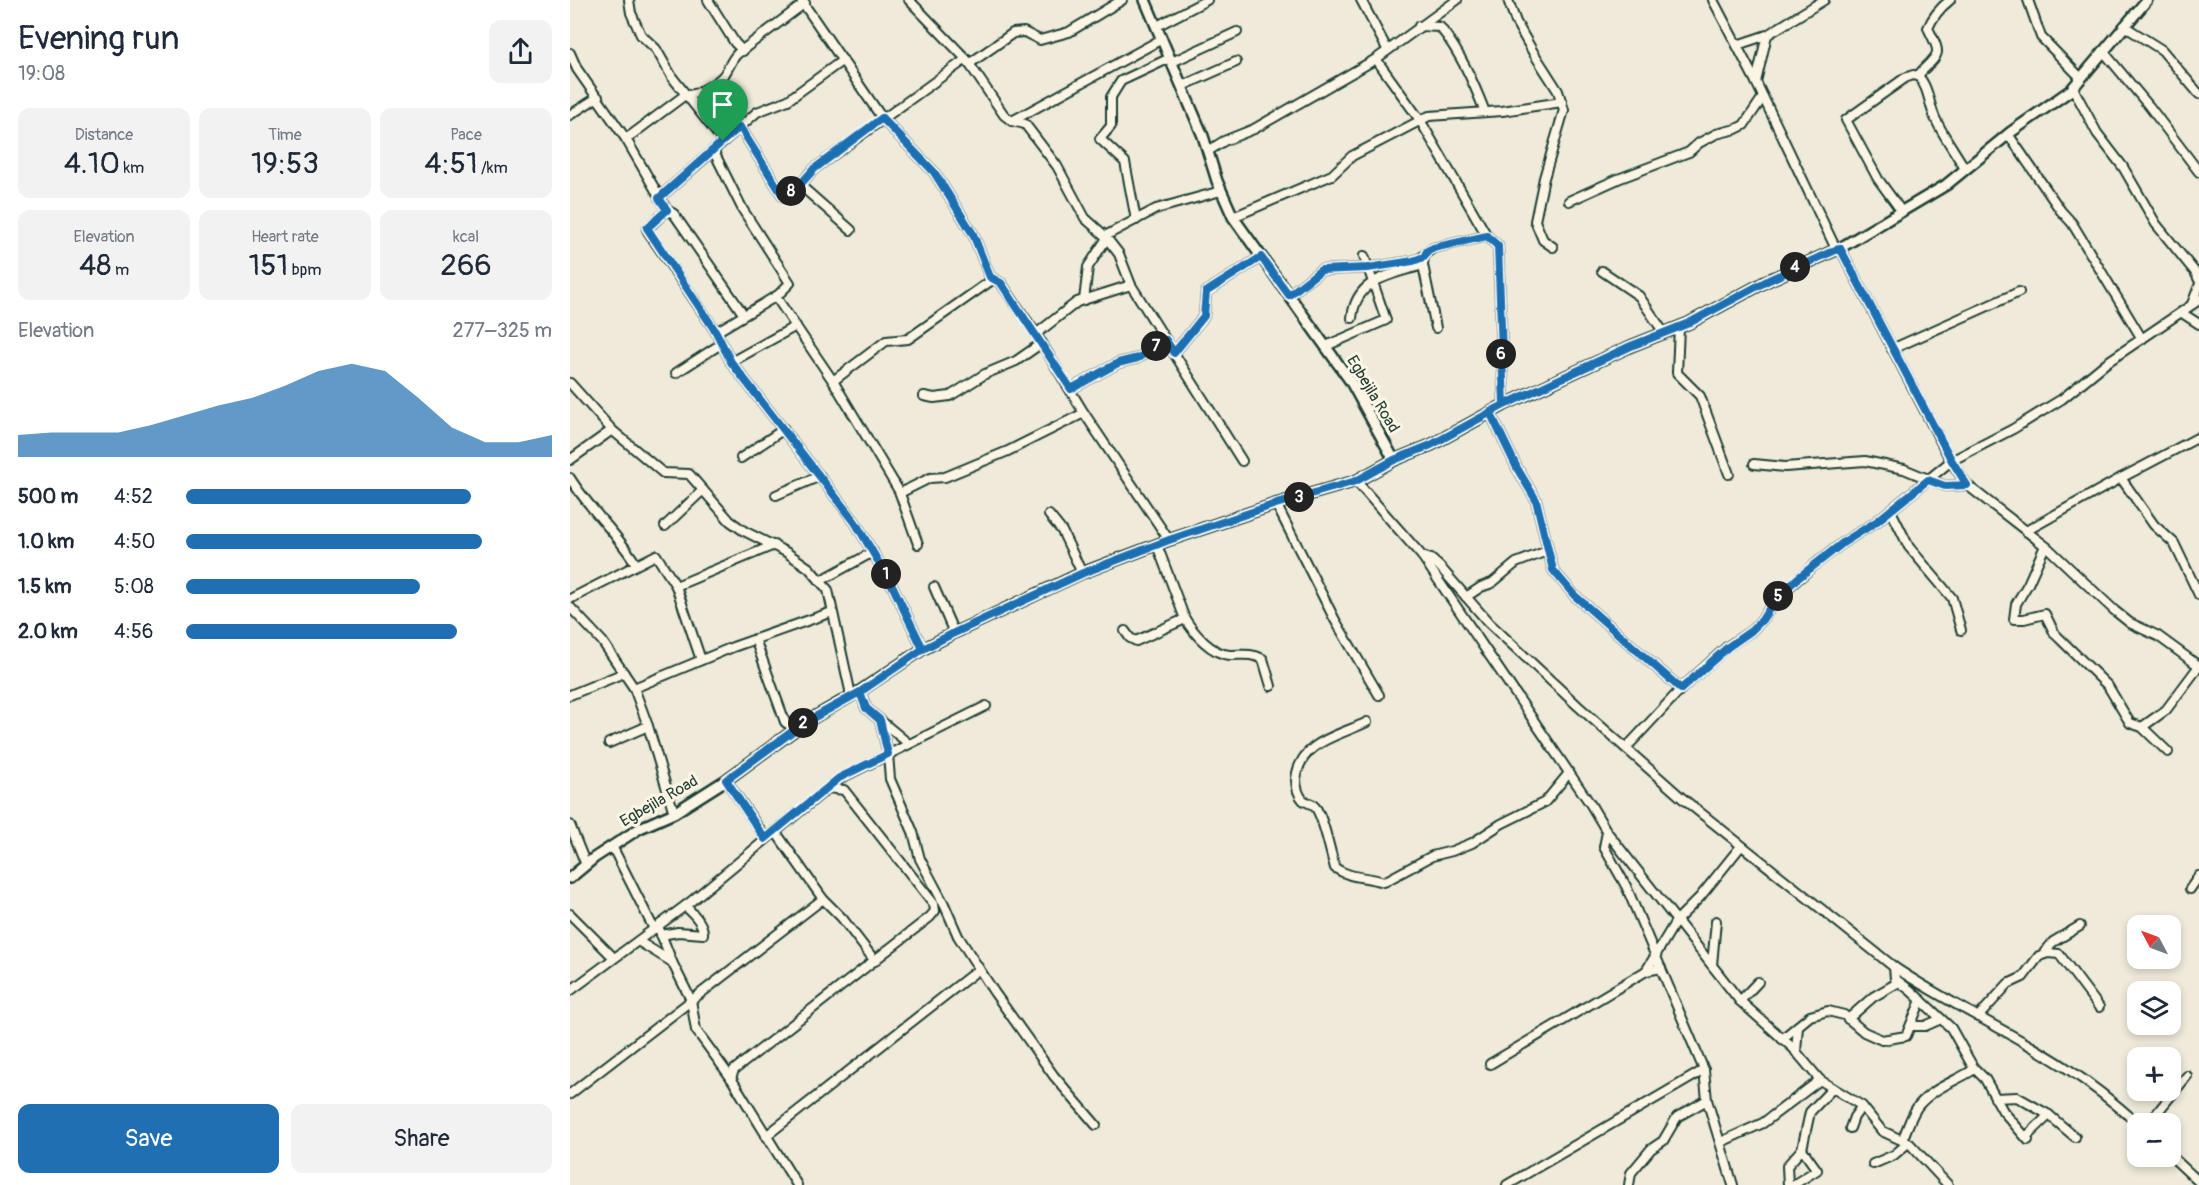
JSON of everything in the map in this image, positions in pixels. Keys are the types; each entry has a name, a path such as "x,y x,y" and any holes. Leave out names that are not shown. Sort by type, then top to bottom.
{"street":[{"path":"628,0 641,35 656,49 685,95 723,141"},
{"path":"708,0 735,43 743,51"},
{"path":"909,0 968,61 1004,115 1012,121 1025,124 1057,166 1085,218 1106,237 1119,254 1131,285 1242,461"},
{"path":"740,127 783,196 800,185 814,169 882,118 1013,33 1024,32 1040,40 1069,32 1122,0"},
{"name":"Egbejila Road","path":"570,878 640,828 674,813 726,780 795,729 923,649 954,633 1083,573 1169,540 1276,504 1356,481 1394,460 1361,399 1326,346 1233,217 1171,60 1144,0"},
{"path":"1157,26 1207,0"},
{"path":"1361,0 1387,49"},
{"path":"1208,152 1224,141 1254,129 1376,59 1457,0"},
{"path":"1508,0 1516,22 1558,91 1564,110 1544,178 1535,221 1543,240 1553,247"},
{"path":"1713,0 1838,249 1967,485 2045,546 2130,623 2158,636 2199,666 2166,710 2142,727"},
{"path":"1737,45 1767,35 1824,0"},
{"path":"1918,76 1936,55 1937,50 1928,28 1930,22 1950,0"},
{"path":"2028,0 2041,37 2081,78"},
{"path":"1394,460 1431,445 1504,405 1719,308 1769,280 1838,249 1902,212 1946,185 2008,134 2073,88 2147,0"},
{"path":"626,139 685,95 692,96 717,80 723,75 731,60 803,2 882,118 934,172 973,234 992,280 1001,283 1036,334 1084,413 1169,540"},
{"path":"1419,26 1440,27 1469,71 1485,112"},
{"path":"2124,26 2162,50 2199,94"},
{"path":"1136,220 1125,162 1100,139 1111,126 1111,97 1120,81 1237,32"},
{"path":"1756,82 1767,35"},
{"path":"1012,121 1162,39"},
{"path":"2103,51 2149,106 2199,172"},
{"path":"570,53 577,69 626,139 659,198 667,210 674,214 744,315"},
{"path":"1376,59 1420,120 1487,236 1498,246 1504,405"},
{"path":"659,198 757,112 788,100 843,60"},
{"path":"1182,87 1236,62"},
{"path":"1902,212 1878,179 1846,120 1905,78 1918,76 1925,85 1928,102 1936,120 1965,169"},
{"path":"2073,88 2097,134 2123,167 2156,224 2199,280"},
{"path":"570,115 598,97"},
{"path":"1569,201 1618,179 1689,152 1699,143 1716,134 1744,125 1763,97"},
{"path":"1233,217 1332,175 1352,156 1429,116 1485,112 1562,102"},
{"path":"2008,134 2061,211 2072,223 2142,339"},
{"path":"714,150 743,210 790,284 776,297 716,332"},
{"path":"800,185 851,230"},
{"path":"1084,300 1088,267 1106,237 1156,209 1221,191"},
{"path":"667,210 647,228 716,332 731,362 855,522 892,585 923,649"},
{"path":"1436,328 1424,261 1427,251 1487,236"},
{"path":"1326,346 1386,320 1364,256"},
{"path":"1174,353 1204,316 1206,292 1261,257"},
{"path":"1289,295 1321,270 1368,268 1424,261"},
{"path":"1352,318 1353,304 1370,283 1424,261"},
{"path":"1602,271 1639,296 1664,333"},
{"path":"833,381 886,341 908,339 992,280"},
{"path":"1036,334 1077,302 1131,285"},
{"path":"2198,323 2196,303 2199,286"},
{"path":"1892,349 2019,292"},
{"path":"776,297 833,381 900,493 918,544"},
{"path":"1626,748 1681,689 1762,620 1776,598 1844,542 1891,511 1952,461 2013,429 2062,399 2106,363 2196,303"},
{"path":"2182,313 2198,323"},
{"path":"731,362 796,326"},
{"path":"1678,327 1677,374 1700,396 1729,474"},
{"path":"1071,389 1118,363 1138,358 1166,340"},
{"path":"924,396 934,398 950,396 985,374 1016,361 1042,343"},
{"path":"676,373 721,344"},
{"path":"570,383 612,430 663,472 689,474 730,521 744,531 774,545 809,568 828,590 855,693 866,708 909,744"},
{"path":"1490,412 1517,468 1536,500 1553,570 1563,584 1681,689"},
{"path":"900,493 930,478 945,477 1008,451 1084,413"},
{"path":"741,458 784,429"},
{"path":"570,460 612,430"},
{"path":"2026,531 2199,437"},
{"path":"1755,464 1785,466 1865,461 1904,470 1945,486 1967,485"},
{"path":"776,495 820,476"},
{"path":"570,478 580,494 627,549 636,564"},
{"path":"2121,478 2154,525 2175,543 2199,595"},
{"path":"1356,481 1422,556 1607,832 1740,1001 1796,1052 1820,1080 1862,1106 1882,1131 1905,1142 1918,1152 1948,1185"},
{"path":"665,526 703,490"},
{"path":"1276,504 1329,610 1379,694"},
{"path":"1891,511 1909,548 1952,598 1961,630"},
{"path":"1049,515 1062,531 1083,573"},
{"path":"676,586 774,545"},
{"path":"1157,545 1185,619 1192,631 1220,652 1229,655 1252,654 1263,659 1271,686"},
{"path":"2045,546 2016,604 2014,619 2044,614 2055,634 2108,686 2130,723 2142,727 2168,752"},
{"path":"1466,597 1492,583 1516,562 1547,550"},
{"path":"820,581 873,552"},
{"path":"570,599 656,555 676,586 701,660"},
{"path":"1422,556 1431,559 1440,567 1505,638 1626,748 1741,846 1894,967 1919,984 2064,1066 2127,1114"},
{"path":"934,587 954,633"},
{"path":"570,607 602,641 634,688 674,813"},
{"path":"634,688 755,639 832,612"},
{"path":"1125,631 1130,638 1136,641 1185,619"},
{"path":"755,639 785,722 795,729"},
{"path":"570,695 624,673"},
{"path":"570,991 685,906 839,778 986,706"},
{"path":"880,720 888,754 890,778 913,832 920,859 958,936 1054,1076 1096,1125"},
{"path":"1367,722 1308,750 1301,760 1296,784 1299,793 1305,801 1315,807 1321,818 1335,868 1356,878 1369,877 1384,882 1432,856 1473,843 1501,824 1545,802 1569,773"},
{"path":"609,743 648,726"},
{"path":"726,780 765,839"},
{"path":"731,1078 734,1070 875,961 935,911 934,904 844,790 828,788"},
{"path":"570,825 586,865"},
{"path":"775,831 823,898 842,918 875,961"},
{"path":"1607,832 1604,847 1626,886 1704,1070 1707,1100 1733,1185"},
{"path":"612,846 661,934 691,1000 696,1030 731,1078 797,1185"},
{"path":"1646,971 1676,921 1700,897 1741,846"},
{"path":"2190,889 2199,876"},
{"path":"570,1094 823,898"},
{"path":"661,934 678,932 703,934 702,927 685,906"},
{"path":"570,914 614,958"},
{"path":"1712,965 1716,921"},
{"path":"1978,1017 2008,984 2023,977 2053,942 2080,926"},
{"path":"638,940 672,962"},
{"path":"2042,955 2059,954 2099,1007"},
{"path":"1894,967 1894,979 1951,1028 1973,1067 1985,1079 2003,1111 2027,1138 2049,1115"},
{"path":"1490,1064 1646,971 1661,968"},
{"path":"766,1136 980,969"},
{"path":"1740,1001 1758,982"},
{"path":"1848,1019 1873,997 1899,982"},
{"path":"1782,1039 1810,1016 1828,1011 1844,1015 1864,1032 1882,1040 1906,1036 1921,1000"},
{"path":"1911,1026 1925,1026 1941,1019"},
{"path":"1796,1052 1798,1026"},
{"path":"1872,1164 1894,1155 1905,1142 1916,1108 1943,1085 1967,1074 1973,1070 1973,1067"},
{"path":"1508,1185 1704,1070"},
{"path":"2157,1113 2187,1076"},
{"path":"1721,1142 1763,1123 1820,1080"},
{"path":"1788,1185 1787,1166 1802,1149 1810,1112 1832,1089"},
{"path":"1995,1098 2017,1097 2062,1123 2075,1137"},
{"path":"1629,1185 1631,1173 1651,1149 1663,1141 1677,1117 1707,1100"},
{"path":"1850,1128 1862,1106"},
{"path":"1793,1185 1817,1170 1802,1149"},
{"path":"2181,1165 2199,1182"}],"route":[{"path":"723,141 659,198 667,210 647,228 716,332 731,362 855,522 892,585 923,649 860,692 866,708 880,720 888,754 839,778 765,839 726,780 804,723 860,692 923,649 1083,573 1169,540 1276,504 1356,481 1394,460 1431,445 1470,423 1504,405 1631,346 1689,323 1769,280 1840,248 1952,461 1967,485 1945,486 1928,480 1892,510 1844,542 1798,578 1776,598 1762,620 1751,631 1728,647 1681,689 1574,595 1553,570 1536,500 1517,468 1499,428 1490,412 1504,405 1498,246 1487,236 1433,248 1427,251 1424,257 1413,261 1368,268 1321,270 1289,295 1261,257 1206,292 1204,316 1174,353 1166,340 1138,358 1118,363 1071,389 1001,283 990,277 973,234 934,172 882,118 814,169 798,187 783,196 740,127 723,141"}]}
